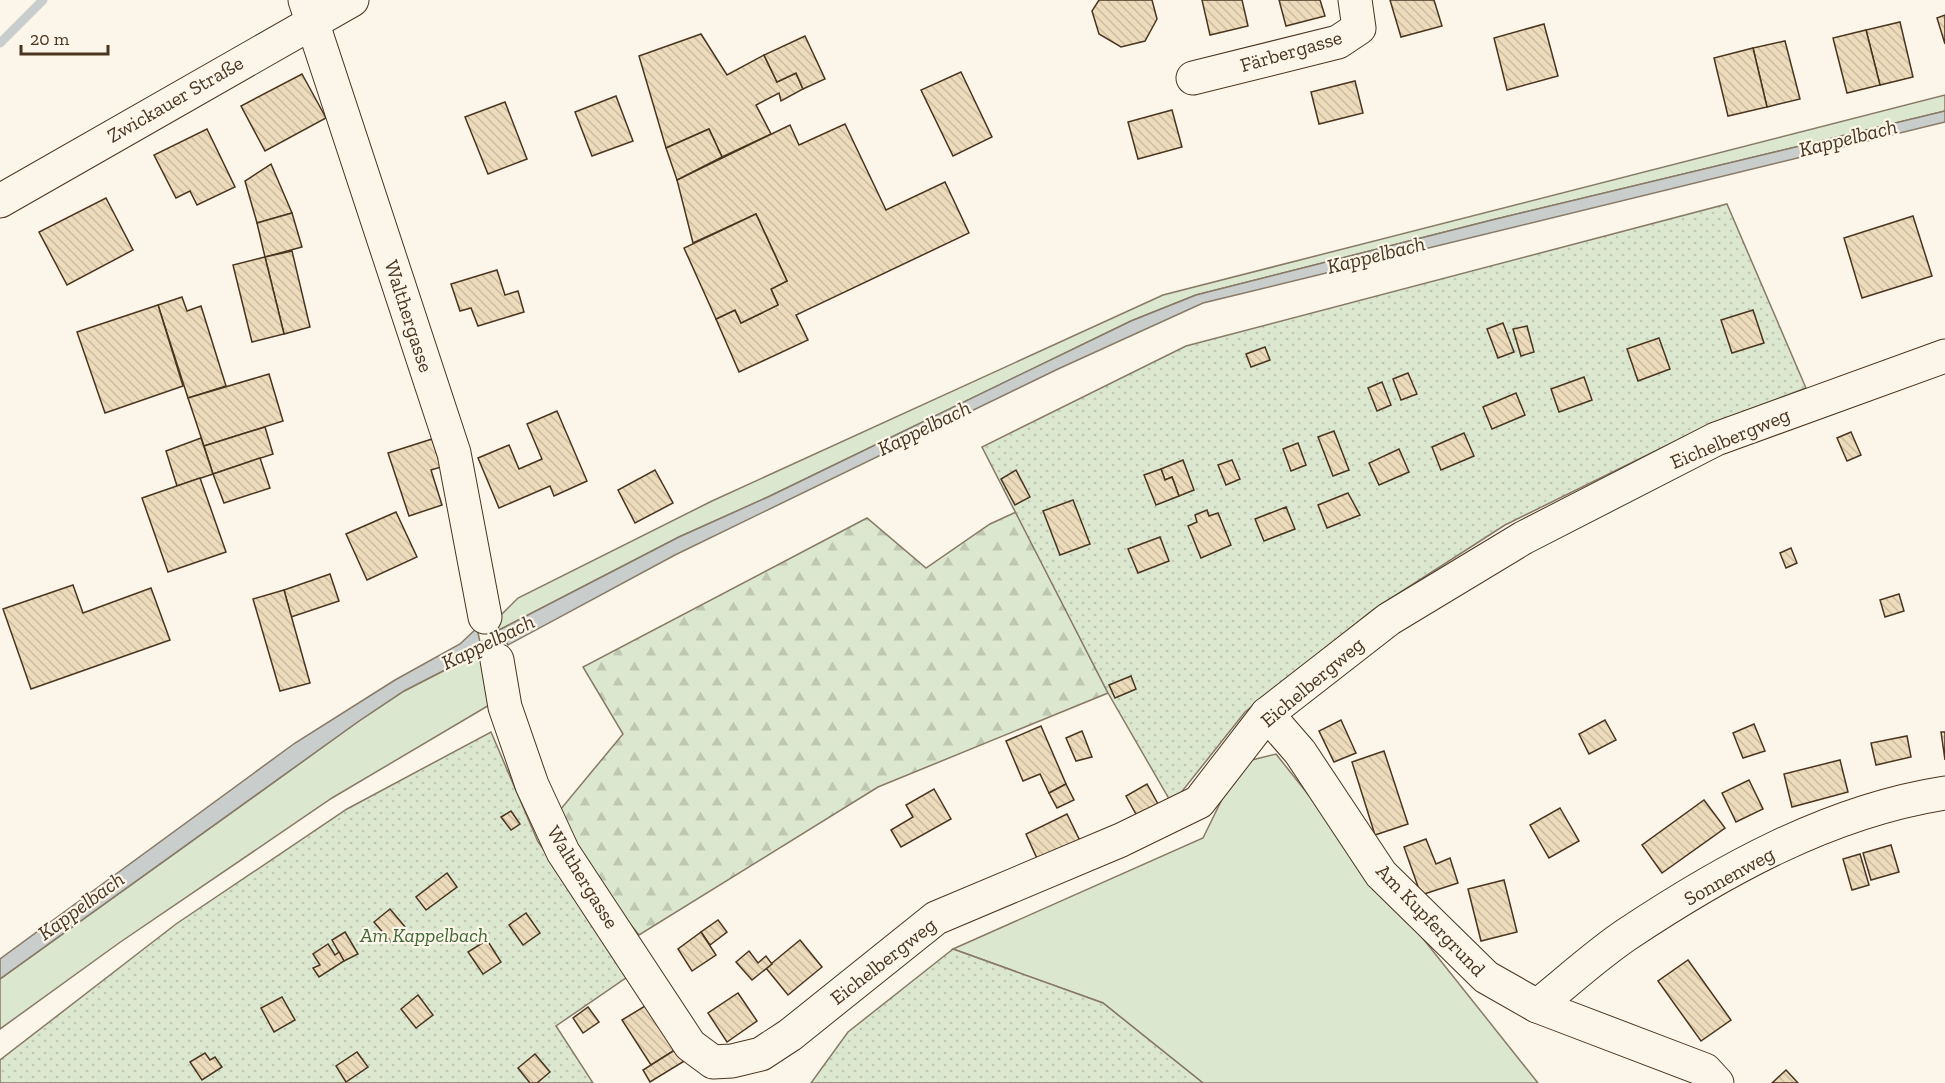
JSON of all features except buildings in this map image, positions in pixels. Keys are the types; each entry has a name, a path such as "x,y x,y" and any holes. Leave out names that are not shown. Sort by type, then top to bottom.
{"street":[{"name":"Zwickauer Straße","path":"0,201 310,10 352,0"},
{"name":"Färbergasse","path":"1193,78 1338,42 1359,28 1355,0"},
{"name":"Walthergasse","path":"310,10 454,453 484,616"},
{"name":"Eichelbergweg","path":"690,1045 713,1062 732,1061 761,1054 790,1035 936,918 1121,840 1199,802 1267,714 1389,619 1523,538 1716,439 1945,356"},
{"name":"Walthergasse","path":"497,660 505,707 532,785 563,852 690,1045"},
{"name":"Am Kupfergrund","path":"1267,714 1300,752 1381,874 1486,977 1537,1006 1705,1070 1717,1083"},
{"name":"Sonnenweg","path":"1537,1006 1625,936 1732,871 1823,826 1917,798 1945,794"}],"green space":[{"path":"1945,95 1945,111 1496,219 1196,295 1131,321 768,497 679,537 499,630 497,619 518,598 712,501 1163,295"},
{"path":"1727,204 1806,388 1708,425 1505,525 1374,609 1245,712 1172,804 1108,693 982,447 1186,346"},
{"path":"1016,512 1108,693 878,787 639,935 595,880 560,810 623,734 583,667 867,518 926,568 990,524"},
{"path":"482,651 491,704 332,798 119,943 0,1029 0,979 359,721 404,691"},
{"name":"Am Kappelbach","path":"491,732 538,842 633,973 556,1026 593,1083 0,1083 0,1060 176,924 347,809"},
{"path":"1276,754 1538,1083 1203,1083 1103,1003 953,949 1203,838 1231,781 1252,760"},
{"path":"953,949 1103,1003 1203,1083 811,1083 848,1032"}],"water":[{"path":"1945,111 1945,122 1203,303 1058,369 675,555 508,645 499,630 679,537 768,497 1131,321 1196,295 1496,219"},
{"path":"477,628 482,651 404,691 359,721 0,979 0,959 295,743 395,680 460,644"}],"waterway":[{"path":"0,43 43,0"},
{"name":"Kappelbach","path":"470,651 511,631"}]}
